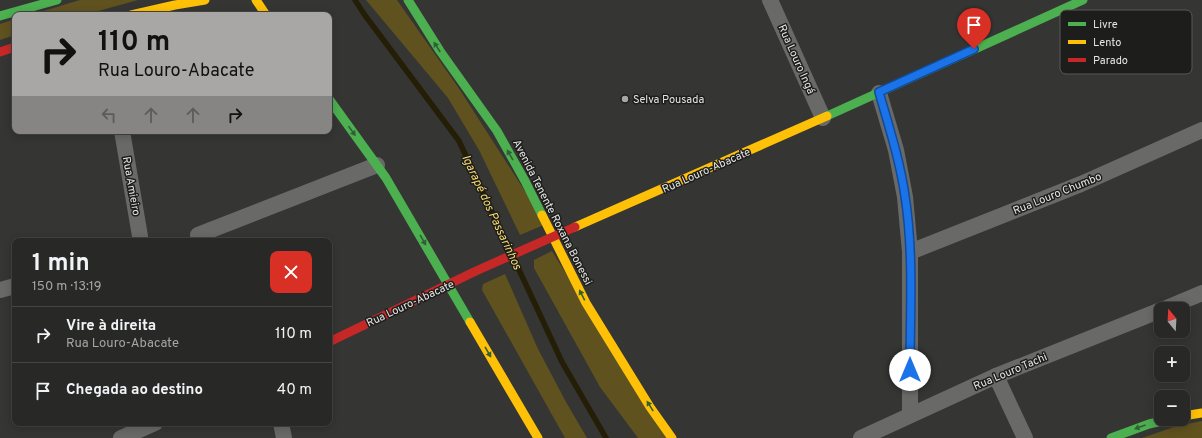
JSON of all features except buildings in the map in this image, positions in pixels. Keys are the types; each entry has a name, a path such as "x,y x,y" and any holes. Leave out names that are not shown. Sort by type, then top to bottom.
{"street":[{"path":"14,12 57,0"},
{"path":"144,12 205,0"},
{"path":"256,0 264,12"},
{"name":"Avenida Tenente Roxana Bonessi","path":"408,0 440,51 497,132 525,182 586,303 650,406 672,438"},
{"name":"Rua Louro Ingá","path":"770,0 823,118"},
{"name":"Rua Louro-Abacate","path":"1062,10 1084,0"},
{"name":"Rua Louro-Abacate","path":"332,341 476,271 823,118 1060,11"},
{"path":"0,16 12,13"},
{"path":"0,52 12,49"},
{"path":"879,92 896,150 905,197 910,252 910,415"},
{"path":"332,103 386,178 538,438"},
{"name":"Rua Louro Chumbo","path":"910,252 1081,184 1202,130"},
{"name":"Rua Amieiro","path":"123,134 140,238"},
{"path":"198,235 377,164"},
{"path":"0,290 12,287"},
{"name":"Rua Louro Tachi","path":"1181,302 1202,293"},
{"name":"Rua Louro Tachi","path":"861,438 996,376 1154,313"},
{"path":"996,376 1025,438"},
{"path":"1190,415 1202,413"},
{"path":"1111,438 1154,423"},
{"path":"122,438 148,426"},
{"path":"282,426 284,438"}],"shaded area":[{"path":"80,0 138,0 95,12 40,12"},
{"path":"366,0 397,0 460,90 546,224 520,235 479,150 448,98"},
{"path":"12,20 12,36 0,40 0,24"},
{"path":"552,251 668,438 638,438 600,387 534,268 534,260"},
{"path":"505,274 538,349 587,438 565,438 482,290 483,284"},
{"path":"1202,421 1202,438 1142,438 1177,426 1190,426 1190,423"}],"waterway":[{"name":"Igarapé dos Passarinhos","path":"355,0 459,141 510,251"},
{"name":"Igarapé dos Passarinhos","path":"514,259 562,362 606,438"}],"traffic: fast":[{"path":"14,12 57,0"},
{"path":"408,0 440,51 497,131 542,215"},
{"path":"1061,10 1083,0"},
{"path":"827,116 1060,10"},
{"path":"0,16 12,13"},
{"path":"332,103 386,178 470,322"},
{"path":"1111,438 1154,423"}],"traffic: slow":[{"path":"144,12 205,0"},
{"path":"256,0 264,12"},
{"path":"575,227 827,116"},
{"path":"542,215 586,303 650,407 672,438"},
{"path":"470,322 538,438"},
{"path":"1190,415 1202,413"}],"traffic: jam":[{"path":"0,52 12,48"},
{"path":"332,341 476,271 575,227"}],"place":[{"name":"Selva Pousada","path":"625,99"}],"route":[{"path":"910,370 910,252 905,197 896,150 879,92 974,49"}]}
